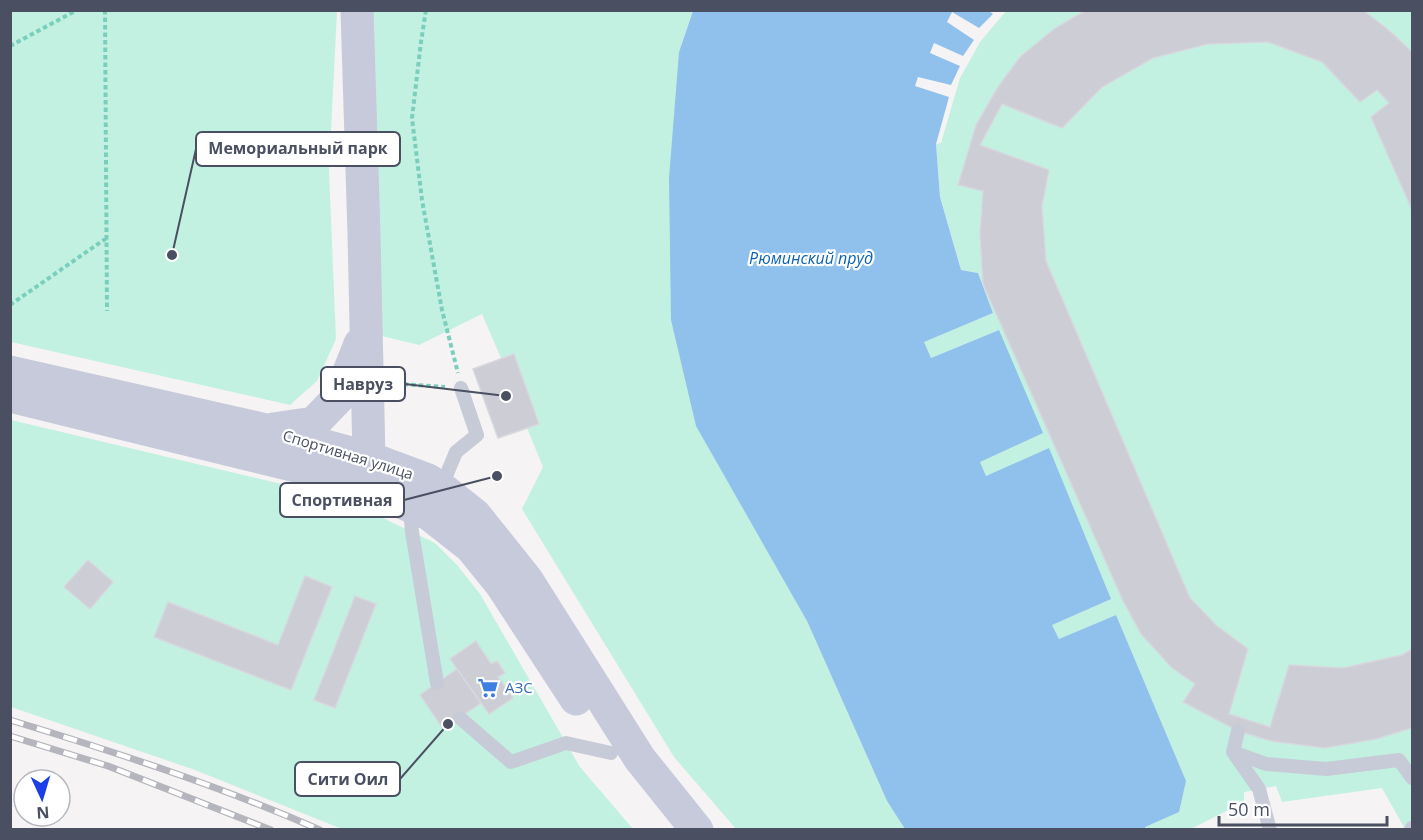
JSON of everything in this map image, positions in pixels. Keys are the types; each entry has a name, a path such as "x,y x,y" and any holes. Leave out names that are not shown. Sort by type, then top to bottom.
{"main road":[{"path":"341,477 369,458 357,10"},
{"path":"266,430 314,423 339,397 366,328"},
{"name":"Спортивная улица","path":"10,372 266,430 369,458 428,480 441,488 476,514 527,580 640,759 697,830"},
{"name":"Спортивная улица","path":"10,396 341,477 429,514 471,547 501,584 611,753 670,830"}],"lane":[{"path":"441,488 456,452 477,435 461,388"},
{"path":"410,506 412,532 437,683"},
{"path":"460,718 511,762 566,743 611,753"},
{"path":"1238,731 1233,752 1259,789 1269,830"},
{"path":"1233,752 1266,764 1326,768 1399,760 1413,778"}],"path":[{"path":"10,46 77,10"},
{"path":"105,10 107,311"},
{"path":"394,365 399,384 461,388 442,309 426,222 412,118 426,10"},
{"path":"10,305 108,237"}],"green space":[{"path":"10,11 337,11 329,171 336,339 317,381 290,405 11,342"},
{"path":"357,11 693,11 679,52 807,621 887,801 905,829 736,829 674,757 522,509 543,467 527,428 539,423 514,354 501,358 482,314 419,345 378,335"},
{"path":"1006,11 1412,11 1412,829 1405,829 1382,788 1282,802 1276,786 1244,792 1244,802 1191,829 1145,829 1116,615 1059,639 1051,625 1049,449 986,477 980,462 999,330 931,358 923,342 993,313 978,273 961,270 940,197 936,144 941,143 960,78 980,42"},
{"path":"11,420 311,491 362,508 435,543 457,565 480,594 580,767 633,829 342,829 195,770 11,707"}],"water":[{"name":"Рюминский пруд","path":"693,11 989,11 993,14 979,28 952,12 947,22 974,40 963,56 934,43 930,53 960,66 951,85 918,77 915,86 949,97 936,144 940,197 961,270 978,273 993,313 924,342 931,358 999,330 1043,433 980,462 986,476 1049,448 1111,599 1052,625 1059,639 1116,615 1186,781 1179,812 1145,829 905,829 887,801 807,621 696,426 671,320 669,178 679,52"}],"building":[{"path":"1086,10 1363,10 1412,52 1412,210 1371,117 1389,103 1377,90 1360,102 1322,62 1268,42 1208,44 1153,58 1102,87 1062,128 1002,104 980,145 1049,170 1042,206 1046,261 1190,598 1217,626 1248,649 1229,714 1270,727 1289,665 1343,668 1402,655 1412,649 1412,728 1376,739 1325,748 1271,741 1238,731 1183,702 1195,684 1172,668 1141,634 1123,601 983,284 980,233 983,191 958,185 976,125 998,87 1020,57 1054,29"},
{"path":"514,354 539,424 498,438 473,369"},
{"path":"88,560 113,582 90,609 64,587"},
{"path":"305,576 332,587 291,690 154,637 168,602 278,645"},
{"path":"355,596 376,604 335,708 314,700"},
{"name":"АЗС","path":"476,641 491,664 497,661 505,673 498,677 513,698 489,714 450,659"},
{"path":"457,669 481,703 443,729 420,695"}],"railway":[{"path":"10,720 167,770 320,830"},
{"path":"10,736 108,766 271,830"}],"place":[{"name":"Мемориальный парк","path":"172,255"},
{"name":"Навруз","path":"506,396"},
{"name":"Спортивная","path":"497,476"},
{"name":"АЗС","path":"488,688"},
{"name":"Сити Оил","path":"448,724"}]}
